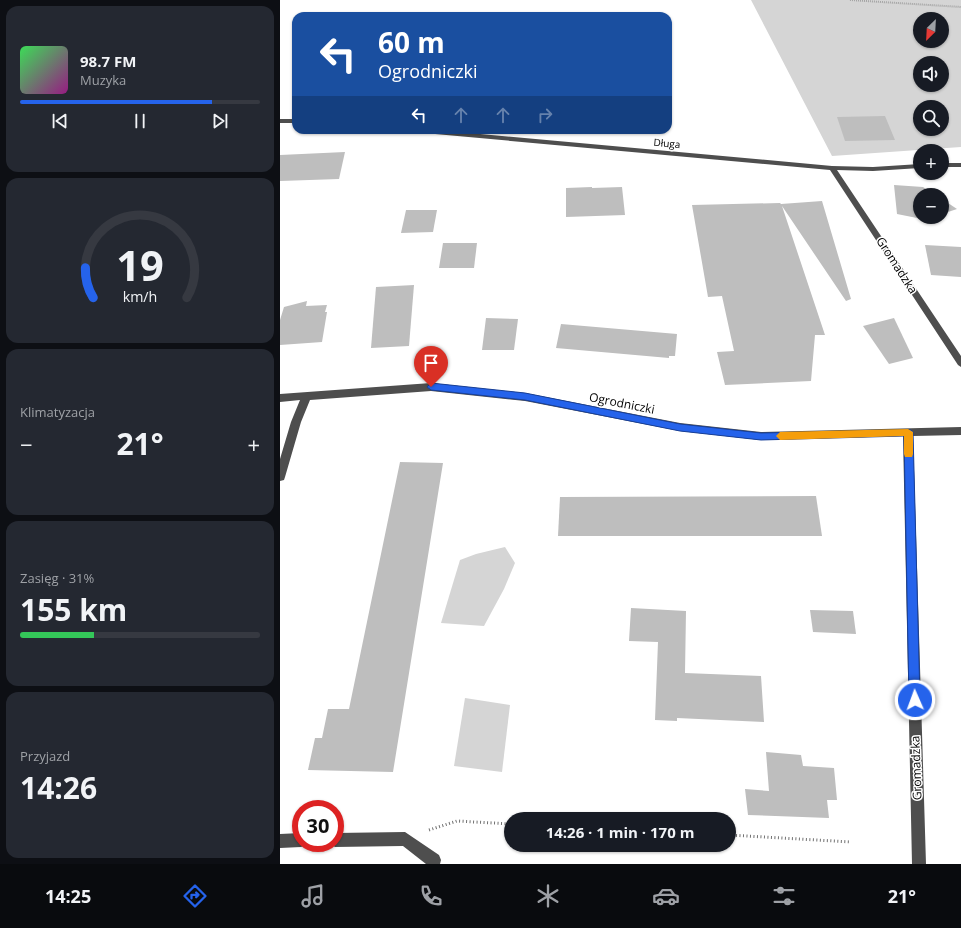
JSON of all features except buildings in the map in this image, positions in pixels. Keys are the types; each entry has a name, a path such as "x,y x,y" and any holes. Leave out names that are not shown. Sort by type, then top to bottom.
{"street":[{"path":"280,121 292,121"},
{"name":"Długa","path":"457,134 832,168 873,169 913,166"},
{"path":"949,166 961,165"},
{"name":"Gromadzka","path":"832,168 961,363"},
{"name":"Ogrodniczki","path":"280,398 431,387 525,396 680,427 761,436 961,431"},
{"path":"280,477 296,422 307,396"},
{"name":"Gromadzka","path":"908,432 919,864"},
{"path":"344,840 405,838 434,860 433,864"},
{"path":"280,840 292,840"}],"path":[{"path":"850,0 961,7"},
{"path":"405,838 457,821 504,824"},
{"path":"736,835 851,842"}],"shaded area":[{"path":"751,0 961,0 961,147 949,148 949,144 913,144 913,150 832,156"},
{"path":"505,547 515,563 504,589 484,626 441,623 460,560 476,554"},
{"path":"465,698 510,705 502,772 454,766"}],"slow traffic":[{"path":"780,436 862,435 908,432 908,454"}],"route":[{"path":"431,387 525,396 680,427 761,436 862,435 908,432 915,700"}]}
